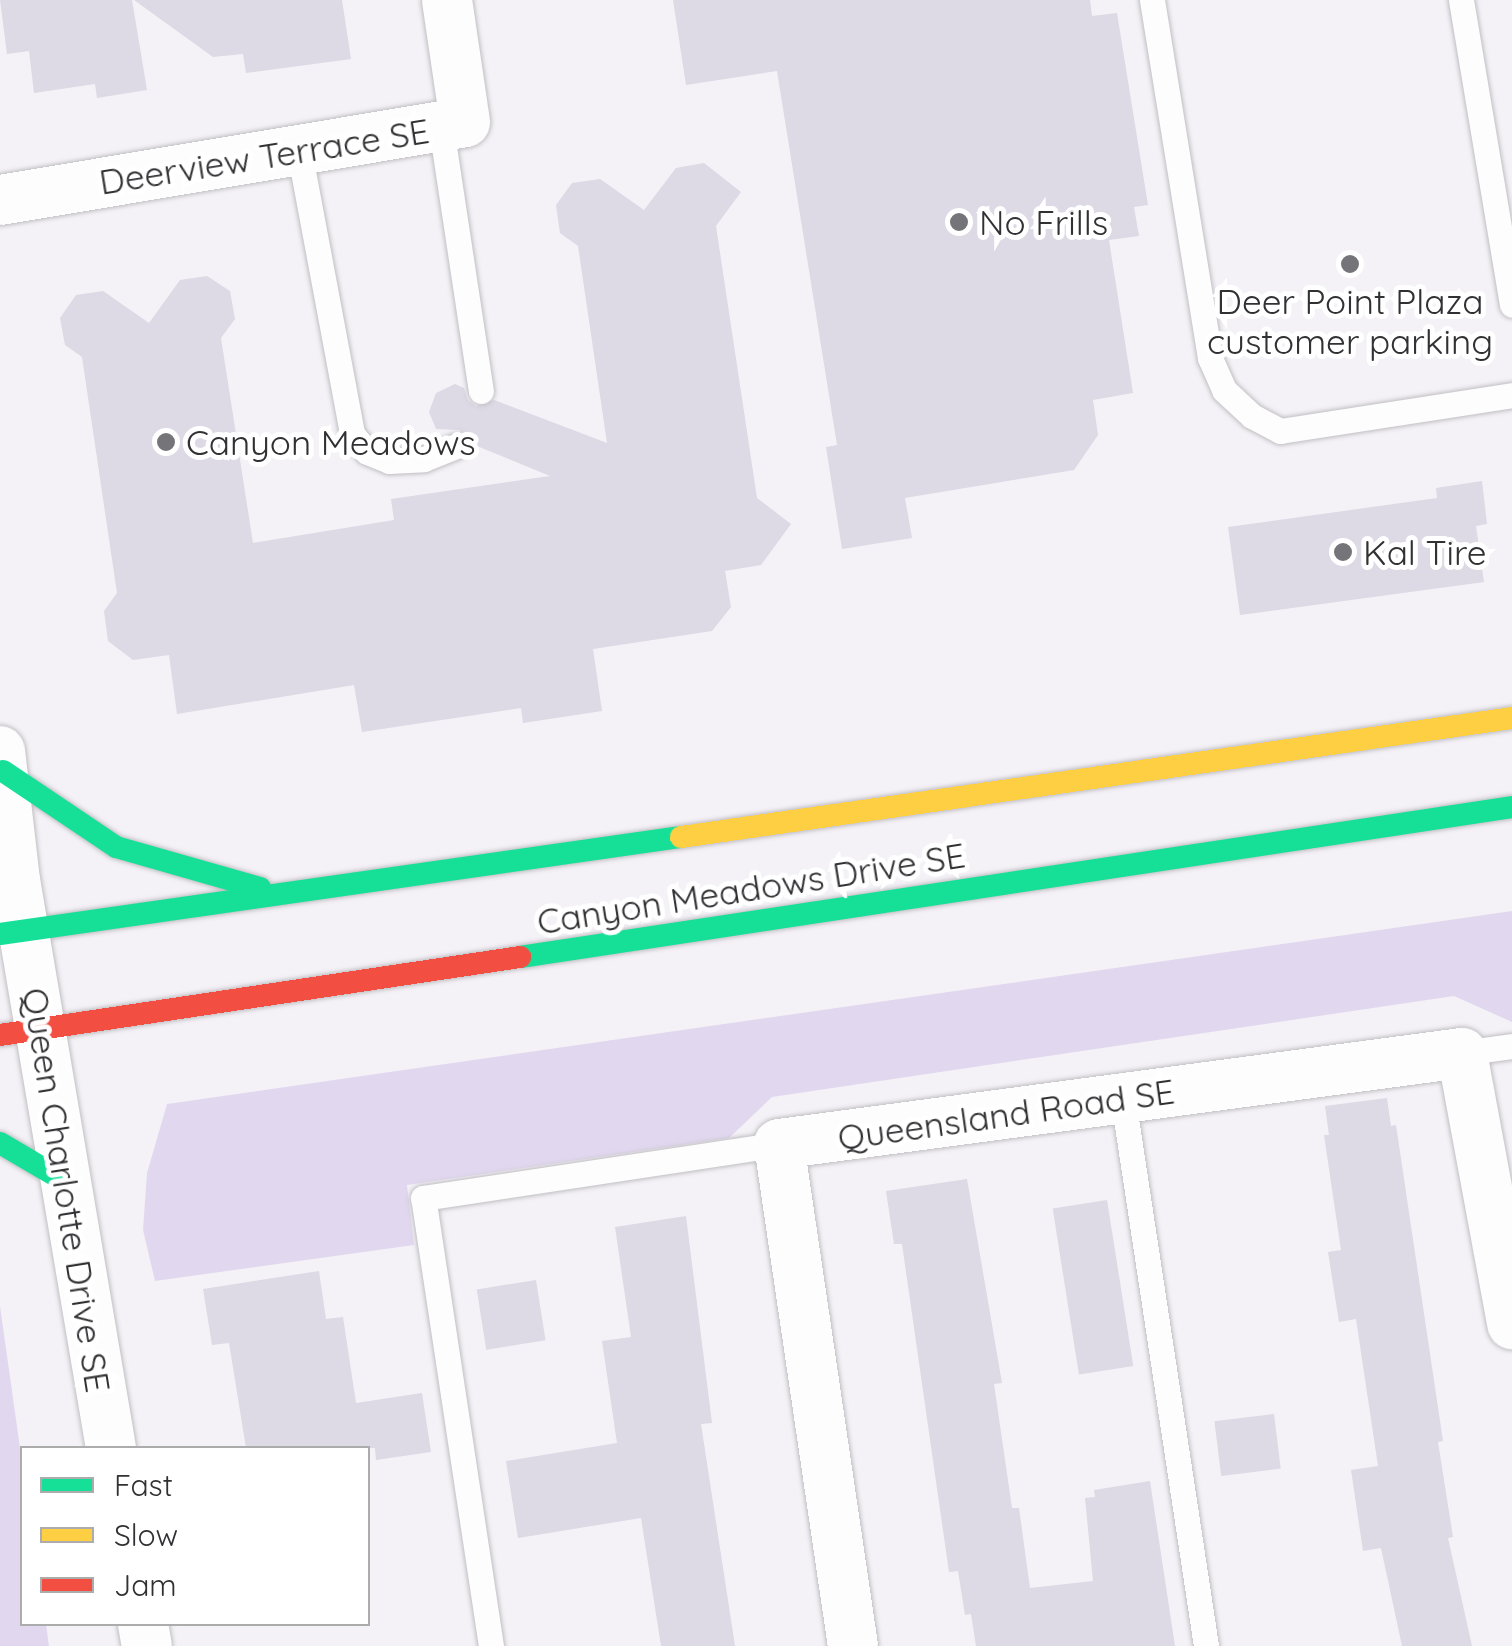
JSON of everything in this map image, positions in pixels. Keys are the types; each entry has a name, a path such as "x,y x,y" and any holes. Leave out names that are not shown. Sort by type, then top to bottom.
{"street":[{"name":"Deerview Terrace SE","path":"0,200 465,122 447,0"},
{"name":"Canyon Meadows Drive SE","path":"12,933 1512,718"},
{"path":"1,761 116,847 277,893"},
{"name":"Queen Charlotte Drive SE","path":"1,761 21,1032 63,1180 111,1446"},
{"name":"Canyon Meadows Drive SE","path":"21,1032 1512,807"},
{"path":"1462,1052 1512,1324"},
{"name":"Queensland Road SE","path":"779,1144 1462,1052"},
{"path":"0,1144 63,1180"},
{"path":"779,1144 853,1646"}],"lane":[{"path":"1152,0 1210,358 1224,390 1252,416 1280,431 1512,395"},
{"path":"1461,0 1506,237 1512,305"},
{"path":"441,127 481,391"},
{"path":"299,150 352,434 367,452 389,461 424,460 456,446"},
{"path":"1462,1052 1512,1046"},
{"path":"1124,1099 1206,1646"},
{"path":"491,1646 424,1198 779,1144"}],"shaded area":[{"path":"1512,911 1512,1022 1454,996 772,1097 729,1138 407,1185 414,1245 155,1281 143,1230 147,1173 167,1104"},
{"path":"0,1306 20,1448 20,1626 46,1626 49,1646 0,1646"}],"building":[{"path":"0,0 132,0 147,90 97,98 95,84 34,93 29,51 7,54"},
{"path":"134,0 342,0 351,59 246,73 243,54 213,57"},
{"path":"673,0 1090,0 1092,16 1117,13 1148,205 1134,207 1139,236 1109,240 1133,393 1093,400 1098,435 1074,470 905,498 912,538 842,549 826,447 837,445 777,71 686,85"},
{"name":"Canyon Meadows","path":"704,163 741,192 716,226 757,498 791,524 761,565 725,571 731,607 712,631 593,649 602,711 523,723 521,708 362,732 354,685 177,714 169,655 133,660 108,641 104,611 117,593 82,357 65,345 60,318 76,295 103,291 149,323 180,280 207,276 230,291 235,319 221,338 253,543 394,520 391,499 550,476 472,444 459,430 436,429 429,412 436,393 455,384 464,388 468,400 476,406 494,400 607,443 578,246 560,233 556,205 572,183 600,179 644,210 676,168"},
{"path":"1482,481 1487,524 1476,526 1484,582 1240,615 1228,527 1437,498 1436,488"},
{"path":"1387,1098 1391,1126 1396,1125 1443,1441 1438,1442 1453,1537 1448,1538 1472,1646 1402,1646 1381,1548 1363,1551 1351,1470 1378,1466 1356,1319 1339,1322 1328,1252 1341,1250 1324,1135 1329,1135 1325,1106"},
{"path":"967,1179 1002,1383 994,1384 1012,1508 1019,1508 1030,1588 1093,1581 1085,1498 1095,1497 1094,1490 1150,1481 1175,1646 976,1646 971,1614 965,1615 958,1571 949,1572 902,1244 894,1244 886,1191"},
{"path":"1107,1200 1133,1366 1079,1375 1053,1209"},
{"path":"686,1216 712,1423 701,1424 735,1646 661,1646 641,1518 518,1538 506,1461 617,1443 602,1341 631,1337 615,1227"},
{"path":"319,1271 326,1319 343,1317 356,1403 422,1393 431,1452 376,1460 375,1448 370,1446 246,1446 229,1343 212,1345 203,1289"},
{"path":"536,1280 546,1340 486,1350 477,1289"},
{"path":"1274,1414 1281,1469 1221,1476 1214,1421"}],"traffic: fast":[{"path":"3,771 116,847 260,888"},
{"path":"520,957 1512,807"},
{"path":"0,934 681,837"},
{"path":"0,1143 63,1180"}],"traffic: slow":[{"path":"681,837 1512,718"}],"traffic: jam":[{"path":"0,1035 520,957"}],"place":[{"name":"No Frills","path":"959,222"},
{"name":"Deer Point Plaza customer parking","path":"1350,264"},
{"name":"Canyon Meadows","path":"166,442"},
{"name":"Kal Tire","path":"1343,552"}]}
